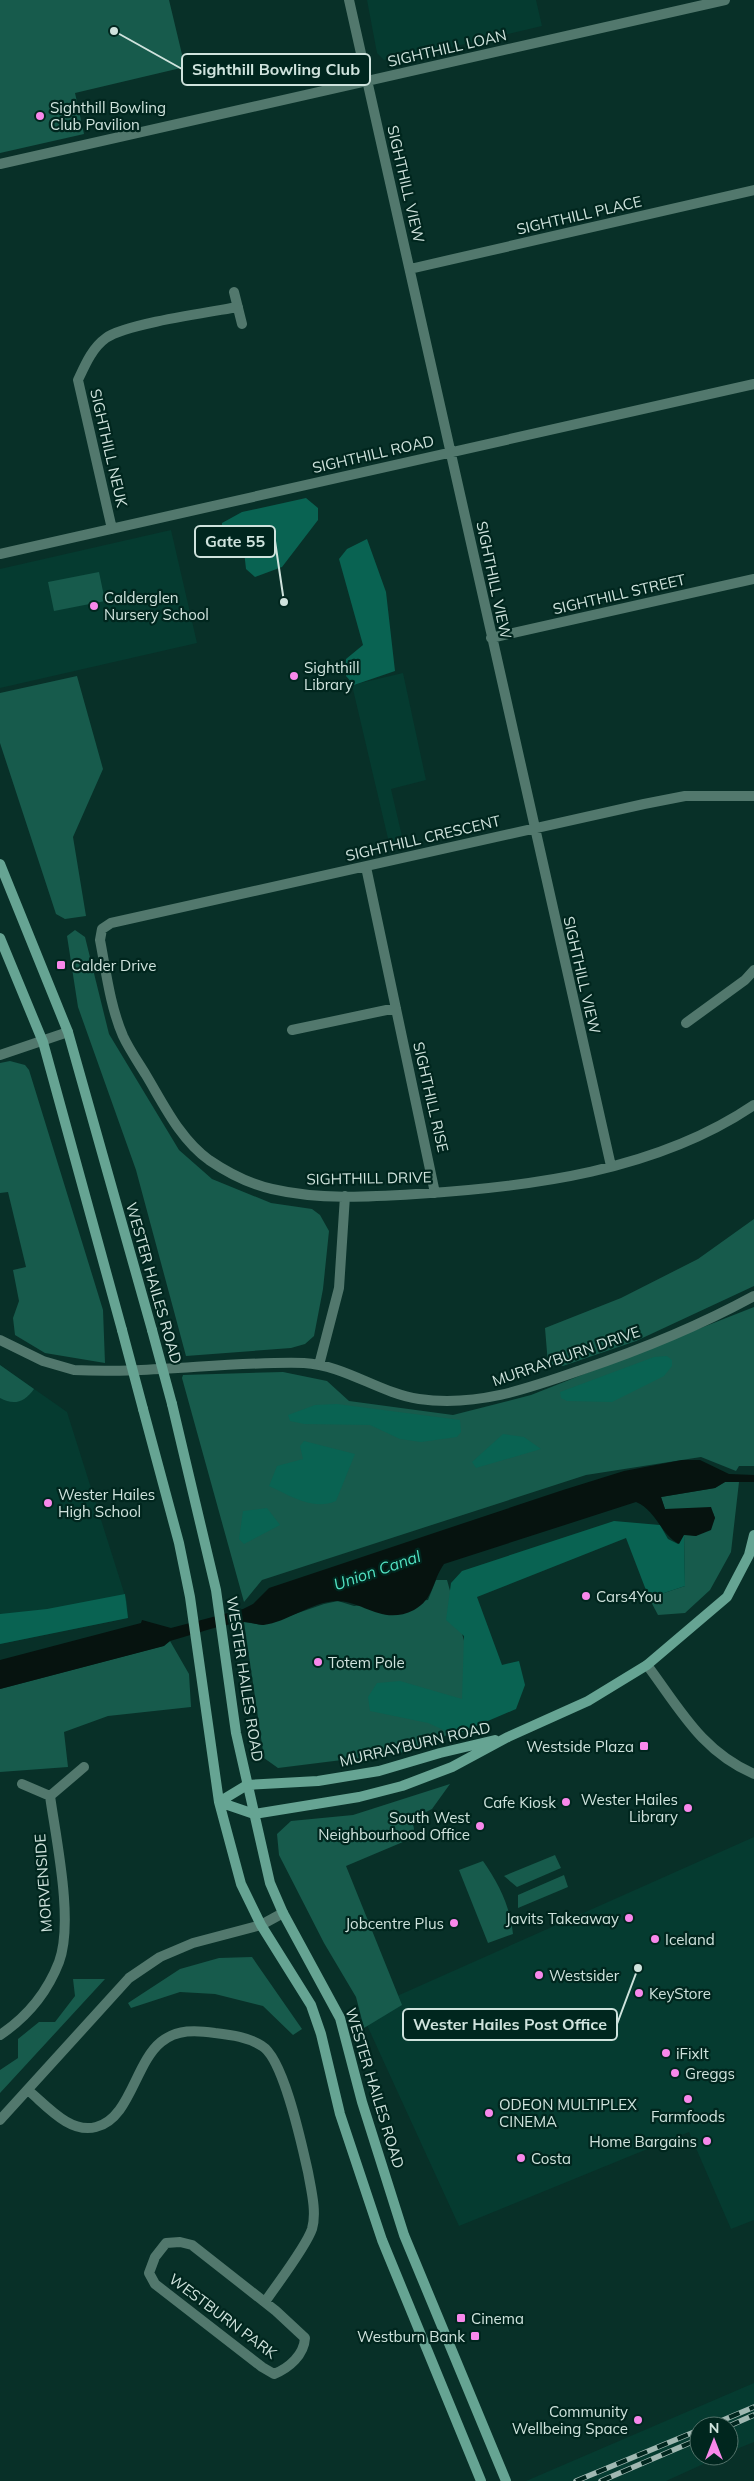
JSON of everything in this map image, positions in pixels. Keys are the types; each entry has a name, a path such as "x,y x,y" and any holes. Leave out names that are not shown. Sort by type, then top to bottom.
{"main road":[{"name":"WESTER HAILES ROAD","path":"0,864 68,1032 172,1404 216,1590 236,1733 270,1883 283,1913 340,2018 362,2102 404,2235 506,2481"},
{"path":"0,938 43,1042 179,1543 190,1596 219,1802 241,1884 261,1925 311,2005 321,2034 340,2114 382,2240 481,2481"},
{"name":"MURRAYBURN ROAD","path":"219,1802 254,1814 359,1797 402,1786 452,1767 508,1737 588,1701 647,1665 727,1597 750,1556 754,1535"},
{"name":"MURRAYBURN ROAD","path":"219,1802 247,1785 318,1781 379,1771 440,1753 508,1737"}],"street":[{"name":"SIGHTHILL VIEW","path":"349,0 610,1166"},
{"name":"SIGHTHILL LOAN","path":"0,164 725,0"},
{"name":"SIGHTHILL PLACE","path":"410,269 754,190"},
{"path":"234,292 242,324"},
{"name":"SIGHTHILL NEUK","path":"112,529 78,380 92,353 107,338 134,328 238,307"},
{"name":"SIGHTHILL ROAD","path":"0,554 754,384"},
{"name":"SIGHTHILL STREET","path":"491,638 754,579"},
{"name":"SIGHTHILL CRESCENT","path":"102,929 111,923 685,796 754,796"},
{"name":"SIGHTHILL RISE","path":"366,867 435,1193"},
{"name":"SIGHTHILL DRIVE","path":"102,929 100,940 123,1036 179,1129 195,1148 227,1171 270,1189 301,1194 345,1196 435,1193 480,1190 569,1175 610,1166 690,1140 754,1105"},
{"path":"686,1023 733,989 754,970"},
{"path":"292,1030 396,1008"},
{"path":"0,1055 68,1032"},
{"path":"319,1365 339,1288 345,1196"},
{"name":"MURRAYBURN DRIVE","path":"0,1340 43,1361 74,1370 319,1365 385,1391 418,1399 441,1401 479,1400 520,1391 611,1360 687,1329 754,1296"},
{"path":"647,1665 691,1727 705,1742 733,1765 754,1774"},
{"path":"22,1784 50,1796 84,1767"},
{"name":"MORVENSIDE","path":"0,2035 21,2020 41,1996 59,1961 64,1930 63,1900 50,1796"},
{"path":"0,2120 128,1978 160,1957 193,1943 261,1925 283,1913"},
{"path":"28,2091 65,2121 82,2129 95,2128 107,2124 119,2111 150,2055 161,2043 177,2033 196,2030 244,2037 264,2046 274,2058 281,2075 303,2150 314,2209 312,2229 265,2302"},
{"name":"WESTBURN PARK","path":"180,2242 192,2245 265,2302 305,2338 304,2348 287,2369 274,2374 262,2368 155,2284 149,2273 155,2257 166,2243 180,2242"}],"shaded area":[{"path":"0,0 169,0 185,67 75,93 84,134 0,153"},
{"path":"367,0 536,0 542,26 413,56 384,60 377,53"},
{"path":"306,498 318,508 318,520 282,567 255,577 246,569 242,533 222,531 222,523 242,512"},
{"name":"Calderglen Nursery School","path":"171,530 197,643 0,688 0,569"},
{"path":"367,539 386,592 395,671 354,685 346,676 346,659 363,645 339,559 347,549"},
{"path":"99,572 105,601 54,611 48,582"},
{"path":"403,673 426,780 391,789 404,845 390,847 352,685"},
{"path":"77,676 103,769 73,837 86,916 65,919 56,914 0,743 0,693"},
{"path":"75,930 85,937 109,1034 179,1150 212,1179 271,1203 312,1209 320,1215 329,1231 323,1289 314,1336 305,1344 291,1348 186,1356 136,1170 78,1007 67,936"},
{"path":"10,1061 25,1065 29,1070 103,1310 105,1363 45,1353 15,1335 13,1318 19,1301 13,1270 26,1267 8,1192 0,1193 0,1063"},
{"path":"754,1219 754,1286 636,1341 563,1366 548,1364 545,1328 621,1298 698,1259"},
{"path":"754,1307 754,1466 739,1466 736,1471 701,1457 586,1475 262,1580 244,1602 182,1378 183,1375 283,1372 327,1381 349,1401 453,1415 531,1395"},
{"path":"667,1356 672,1360 672,1366 664,1376 612,1402 567,1401 561,1398 560,1392 654,1357"},
{"name":"Wester Hailes High School","path":"0,1365 67,1412 127,1602 128,1618 0,1644"},
{"path":"0,1365 34,1389 23,1400 10,1402 0,1398"},
{"path":"337,1404 460,1420 461,1432 457,1437 421,1442 400,1439 370,1425 304,1424 290,1421 288,1415 315,1405"},
{"path":"503,1434 524,1437 541,1449 476,1468 472,1462"},
{"path":"304,1441 355,1454 336,1501 327,1504 310,1503 294,1498 269,1486 277,1466 303,1459 300,1446"},
{"path":"725,1482 739,1482 731,1552 710,1590 685,1613 658,1615 649,1598 685,1586 684,1534 696,1536 715,1518 713,1513 665,1509 661,1497 715,1488"},
{"path":"267,1508 280,1525 244,1544 239,1539 243,1511"},
{"path":"614,1521 660,1525 668,1539 678,1544 684,1534 685,1586 649,1598 626,1538 477,1597 502,1665 519,1661 525,1685 516,1709 455,1735 428,1723 370,1711 368,1697 377,1683 400,1681 462,1699 464,1636 446,1620 451,1583 462,1571"},
{"path":"436,1580 447,1580 486,1719 406,1752 278,1768 264,1758 244,1622 263,1625 338,1601 354,1606 428,1600"},
{"path":"125,1594 128,1618 0,1644 0,1614 47,1609"},
{"path":"170,1641 189,1674 191,1707 108,1716 64,1732 68,1767 0,1772 0,1689 163,1646"},
{"path":"450,1784 432,1809 412,1819 414,1829 410,1839 346,1866 402,2005 364,2028 356,1997 324,1943 279,1855 277,1834 291,1821 353,1815"},
{"path":"754,1837 754,2220 731,2229 689,2132 459,2226 361,2012"},
{"path":"555,1855 561,1868 517,1887 504,1876"},
{"path":"483,1861 503,1896 512,1924 513,1934 488,1943 459,1870"},
{"path":"564,1875 568,1887 518,1908 518,1895"},
{"path":"252,1957 302,2029 293,2035 263,2006 215,1994 180,1992 131,2008 128,2003 180,1969 219,1958"},
{"path":"73,1979 105,1979 0,2093 0,2070 18,2058 18,2039 39,2022 55,2022 75,1996"},
{"path":"754,2383 754,2442 739,2448 739,2416 689,2416 689,2466 699,2466 666,2481 526,2481"}],"water":[{"name":"Union Canal","path":"682,1460 700,1460 729,1474 754,1475 754,1482 725,1482 715,1488 661,1497 665,1509 711,1507 715,1518 711,1530 696,1536 684,1535 679,1544 667,1534 649,1511 636,1502 444,1564 429,1595 421,1606 403,1614 383,1614 346,1602 327,1602 272,1623 263,1625 244,1622 226,1625 170,1641 164,1646 0,1689 0,1660 141,1623 142,1620 171,1628 243,1609 253,1604 269,1588 624,1471"}],"railway":[{"path":"733,2416 754,2407"},
{"path":"739,2422 754,2415"},
{"path":"576,2481 689,2434"},
{"path":"601,2481 689,2443"}],"place":[{"name":"Sighthill Bowling Club","path":"114,31"},
{"name":"Sighthill Bowling Club Pavilion","path":"40,116"},
{"name":"Gate 55","path":"284,602"},
{"name":"Calderglen Nursery School","path":"94,606"},
{"name":"Sighthill Library","path":"294,676"},
{"name":"Calder Drive","path":"61,965"},
{"name":"Wester Hailes High School","path":"48,1503"},
{"name":"Cars4You","path":"586,1596"},
{"name":"Totem Pole","path":"318,1662"},
{"name":"Westside Plaza","path":"644,1746"},
{"name":"Cafe Kiosk","path":"566,1802"},
{"name":"Wester Hailes Library","path":"688,1808"},
{"name":"South West Neighbourhood Office","path":"480,1826"},
{"name":"Javits Takeaway","path":"629,1918"},
{"name":"Jobcentre Plus","path":"454,1923"},
{"name":"Iceland","path":"655,1939"},
{"name":"Wester Hailes Post Office","path":"638,1968"},
{"name":"Westsider","path":"539,1975"},
{"name":"KeyStore","path":"639,1993"},
{"name":"iFixIt","path":"666,2053"},
{"name":"Greggs","path":"675,2073"},
{"name":"Farmfoods","path":"688,2099"},
{"name":"ODEON MULTIPLEX CINEMA","path":"489,2113"},
{"name":"Home Bargains","path":"707,2141"},
{"name":"Costa","path":"521,2158"},
{"name":"Cinema","path":"461,2318"},
{"name":"Westburn Bank","path":"475,2336"},
{"name":"Community Wellbeing Space","path":"638,2420"}]}
